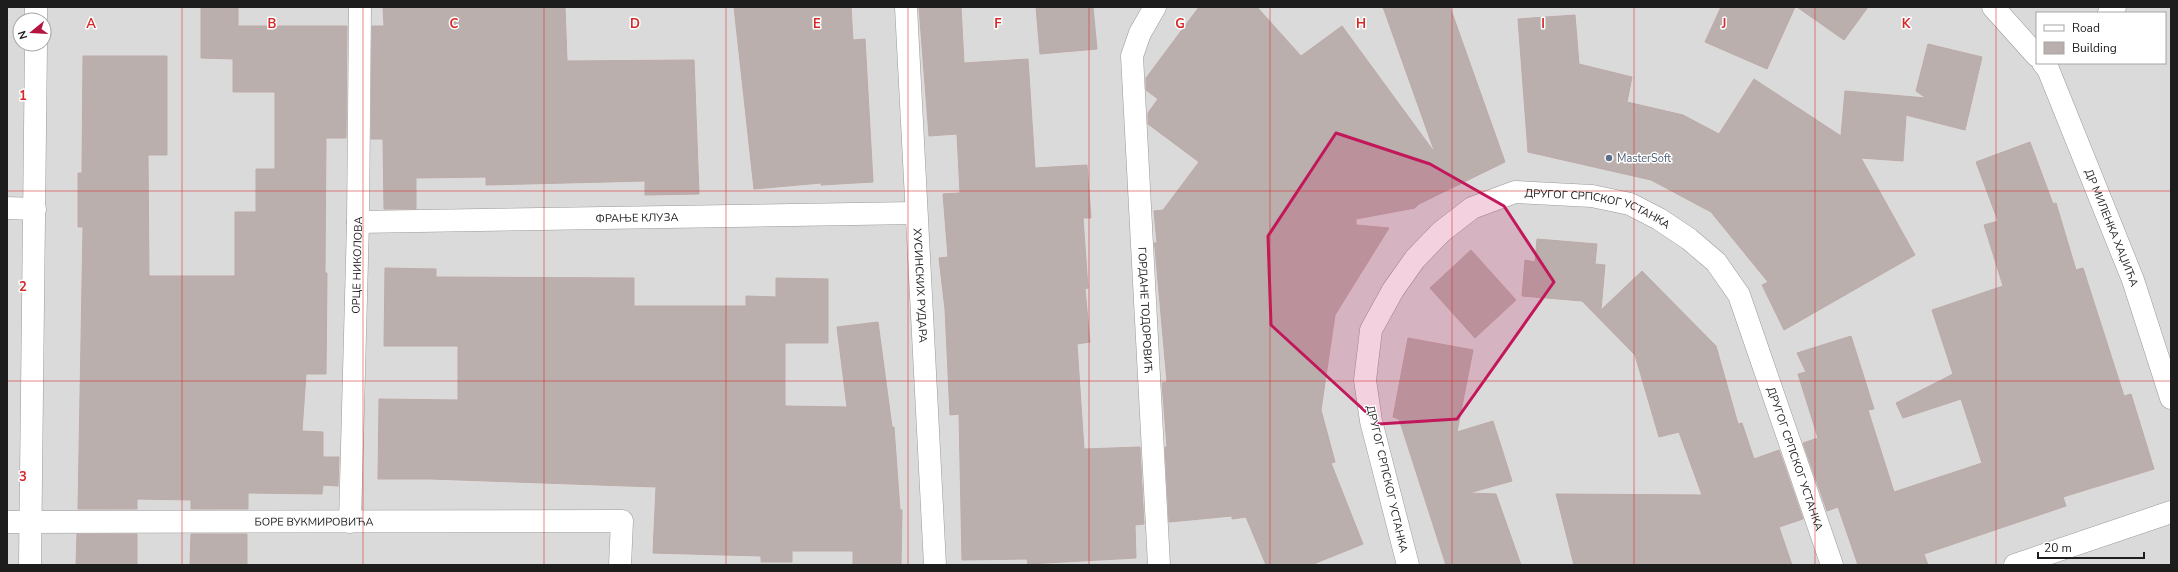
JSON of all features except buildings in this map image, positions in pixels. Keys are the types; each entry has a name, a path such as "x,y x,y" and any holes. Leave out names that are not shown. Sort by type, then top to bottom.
{"street":[{"name":"ОРЦЕ НИКОЛОВА","path":"350,522 358,222 360,7"},
{"name":"ХУСИНСКИХ РУДАРА","path":"906,7 915,213 935,565"},
{"name":"ГОРДАНЕ ТОДОРОВИЋ","path":"1155,7 1140,33 1132,56 1159,565"},
{"name":"ДР МИЛЕНКА ХАЏИЋА","path":"1993,7 2036,53"},
{"path":"30,565 36,52"},
{"name":"ДР МИЛЕНКА ХАЏИЋА","path":"2045,64 2133,280 2171,398"},
{"name":"ДРУГОГ СРПСКОГ УСТАНКА","path":"1408,565 1371,422 1366,380 1371,330 1393,290 1415,258 1441,232 1472,208 1515,192 1592,196 1630,204 1659,219 1689,239 1716,262 1740,295 1832,565"},
{"path":"7,208 35,209"},
{"name":"ФРАЊЕ КЛУЗА","path":"358,222 915,213"},
{"path":"2015,565 2171,512"},
{"name":"БОРЕ ВУКМИРОВИЋА","path":"7,522 622,521 620,565"}],"highlighted area":[{"path":"1336,133 1430,164 1504,206 1554,282 1457,419 1379,424 1271,325 1268,236"}],"shaded area":[{"path":"7,7 2171,7 2171,565 7,565"}],"place":[{"name":"MasterSoft","path":"1609,158"}]}
